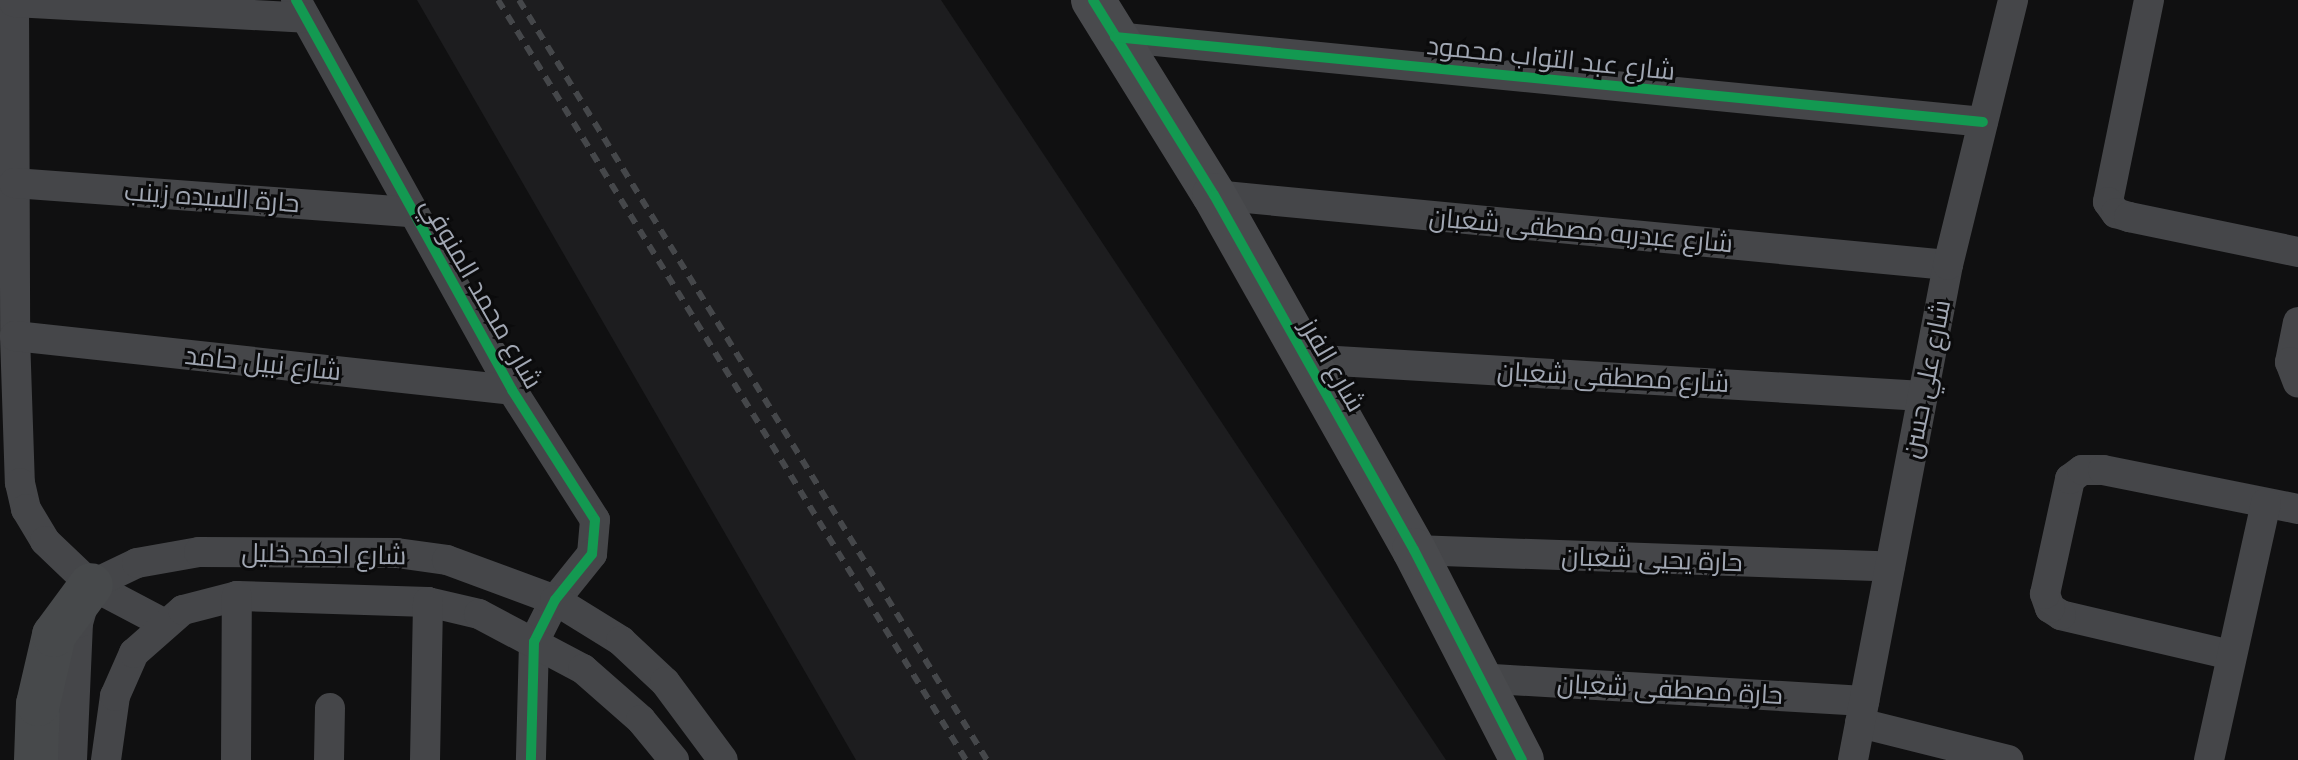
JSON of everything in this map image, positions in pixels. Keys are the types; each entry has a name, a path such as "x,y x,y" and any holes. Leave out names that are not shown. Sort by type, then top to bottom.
{"main road":[{"path":"36,760 38,704 54,635 91,585"}],"street":[{"name":"شارع الفرز","path":"1093,0 1214,195 1303,359 1414,550 1477,678 1522,760"},
{"name":"شارع علي حسن","path":"1853,760 1948,265 2013,0"},
{"path":"2149,0 2108,202 2116,213 2129,217 2298,252"},
{"path":"163,623 91,585 45,541 26,509 20,483 15,336 14,1 301,9"},
{"name":"شارع محمد المنوفي","path":"301,9 409,212 512,390 595,520 592,554 555,600 534,642"},
{"name":"شارع عبد التواب محمود","path":"1115,37 1983,122"},
{"name":"حارة السيده زينب","path":"14,183 409,212"},
{"name":"شارع عبدربه مصطفى شعبان","path":"1214,195 1948,265"},
{"path":"2298,322 2290,362 2298,383"},
{"name":"شارع نبيل حامد","path":"15,336 512,390"},
{"name":"شارع مصطفى شعبان","path":"1303,359 1923,396"},
{"path":"2231,655 2061,615 2050,608 2045,594 2064,493 2082,470 2103,470 2298,509"},
{"path":"2209,760 2266,503"},
{"name":"حارة يحيى شعبان","path":"1414,550 1890,567"},
{"name":"شارع احمد خليل","path":"91,585 137,563 199,552 397,553 477,569 555,600 632,651 665,682 723,760"},
{"path":"72,760 78,623 91,585"},
{"path":"236,760 237,596"},
{"name":"شارع احمد خليل","path":"106,760 108,728 122,676 134,653 163,623 210,600 237,596 428,602 479,614 583,669 616,696 674,760"},
{"path":"425,760 428,602"},
{"path":"531,760 534,642"},
{"name":"حارة مصطفى شعبان","path":"1477,678 1862,712 2008,760"},
{"path":"329,760 330,708"}],"shaded area":[{"path":"417,0 941,0 1446,760 856,760"}],"railway":[{"path":"498,0 966,760"},
{"path":"519,0 987,760"}],"cycle path":[{"path":"296,0 512,390 595,520 592,554 555,600 534,642 531,760"},
{"path":"1093,0 1214,195 1414,550 1522,760"},
{"path":"1115,37 1983,122"}]}
